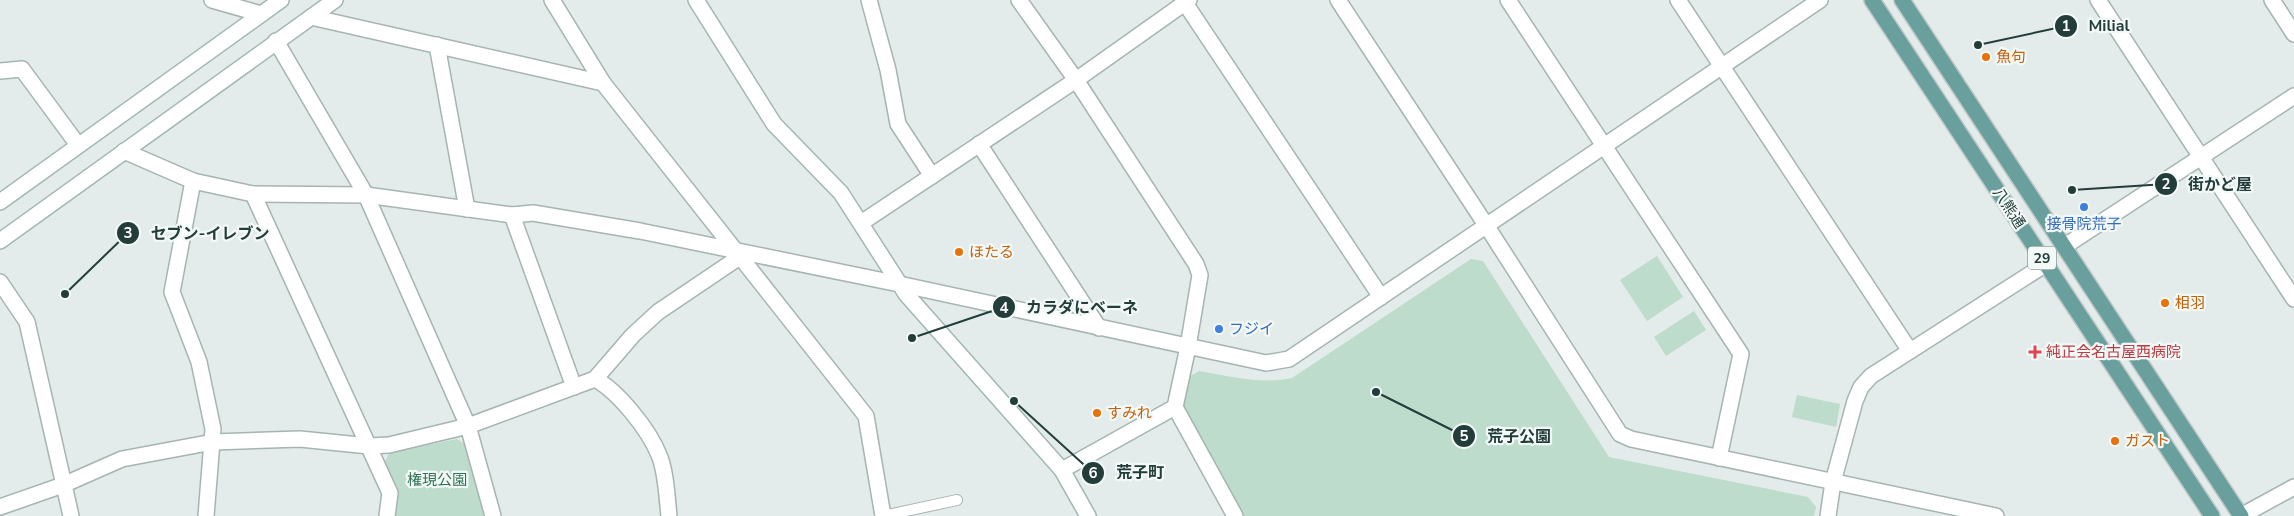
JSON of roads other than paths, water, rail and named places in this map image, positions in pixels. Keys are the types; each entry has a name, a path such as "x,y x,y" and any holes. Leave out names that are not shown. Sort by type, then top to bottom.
{"main road":[{"name":"八熊通","path":"1872,0 2212,516"},
{"name":"八熊通","path":"1902,0 2241,516"}],"street":[{"path":"212,0 261,14"},
{"path":"0,202 78,144 281,0"},
{"path":"0,241 335,0"},
{"path":"552,0 603,83 866,416 883,516"},
{"path":"696,0 774,124 841,193 906,294 1062,470 1088,516"},
{"path":"869,0 888,70 898,124 932,176"},
{"path":"1018,0 1076,80 1196,264 1200,276 1188,347 1175,407 1235,516"},
{"path":"1338,0 1486,225 1620,434 1631,439 1996,516"},
{"path":"1508,0 1741,354 1719,458"},
{"path":"1678,0 1910,351"},
{"path":"124,151 193,181 253,194 366,195 512,215 533,213 899,284 1266,363 1289,359 1820,0"},
{"path":"2098,0 2294,299"},
{"path":"2272,0 2294,34"},
{"path":"861,223 1076,80 1186,1 1380,298"},
{"path":"311,17 603,83"},
{"path":"276,41 366,195 468,426 493,516"},
{"path":"437,45 466,209"},
{"path":"0,71 22,68 78,144"},
{"path":"2065,246 2294,96"},
{"path":"979,144 1099,328"},
{"path":"193,181 172,292 199,362 213,429 206,516"},
{"path":"253,194 390,493 387,516"},
{"path":"512,215 574,386"},
{"path":"0,507 63,485 122,459 212,442 300,439 369,446 389,445 468,426 595,379 633,335 658,312 738,253"},
{"path":"1828,516 1833,482 1855,400 1861,387 1871,376 2046,264"},
{"path":"0,282 27,322 71,516"},
{"path":"595,379 606,385 646,431 660,456 669,516"},
{"path":"1062,470 1175,407"},
{"path":"2241,516 2294,487"}],"lane":[{"path":"883,516 957,500"}],"place":[{"name":"Milial","path":"1978,45"},
{"name":"魚句","path":"1986,57"},
{"name":"街かど屋","path":"2072,190"},
{"name":"接骨院荒子","path":"2084,207"},
{"name":"ほたる","path":"959,252"},
{"name":"セブン-イレブン","path":"65,294"},
{"name":"相羽","path":"2165,303"},
{"name":"フジイ","path":"1219,329"},
{"name":"カラダにベーネ","path":"912,338"},
{"name":"純正会名古屋西病院","path":"2035,352"},
{"name":"荒子公園","path":"1376,392"},
{"name":"荒子町","path":"1014,401"},
{"name":"すみれ","path":"1097,413"},
{"name":"ガスト","path":"2115,441"}],"park label":[{"name":"権現公園","path":"437,480"}]}
